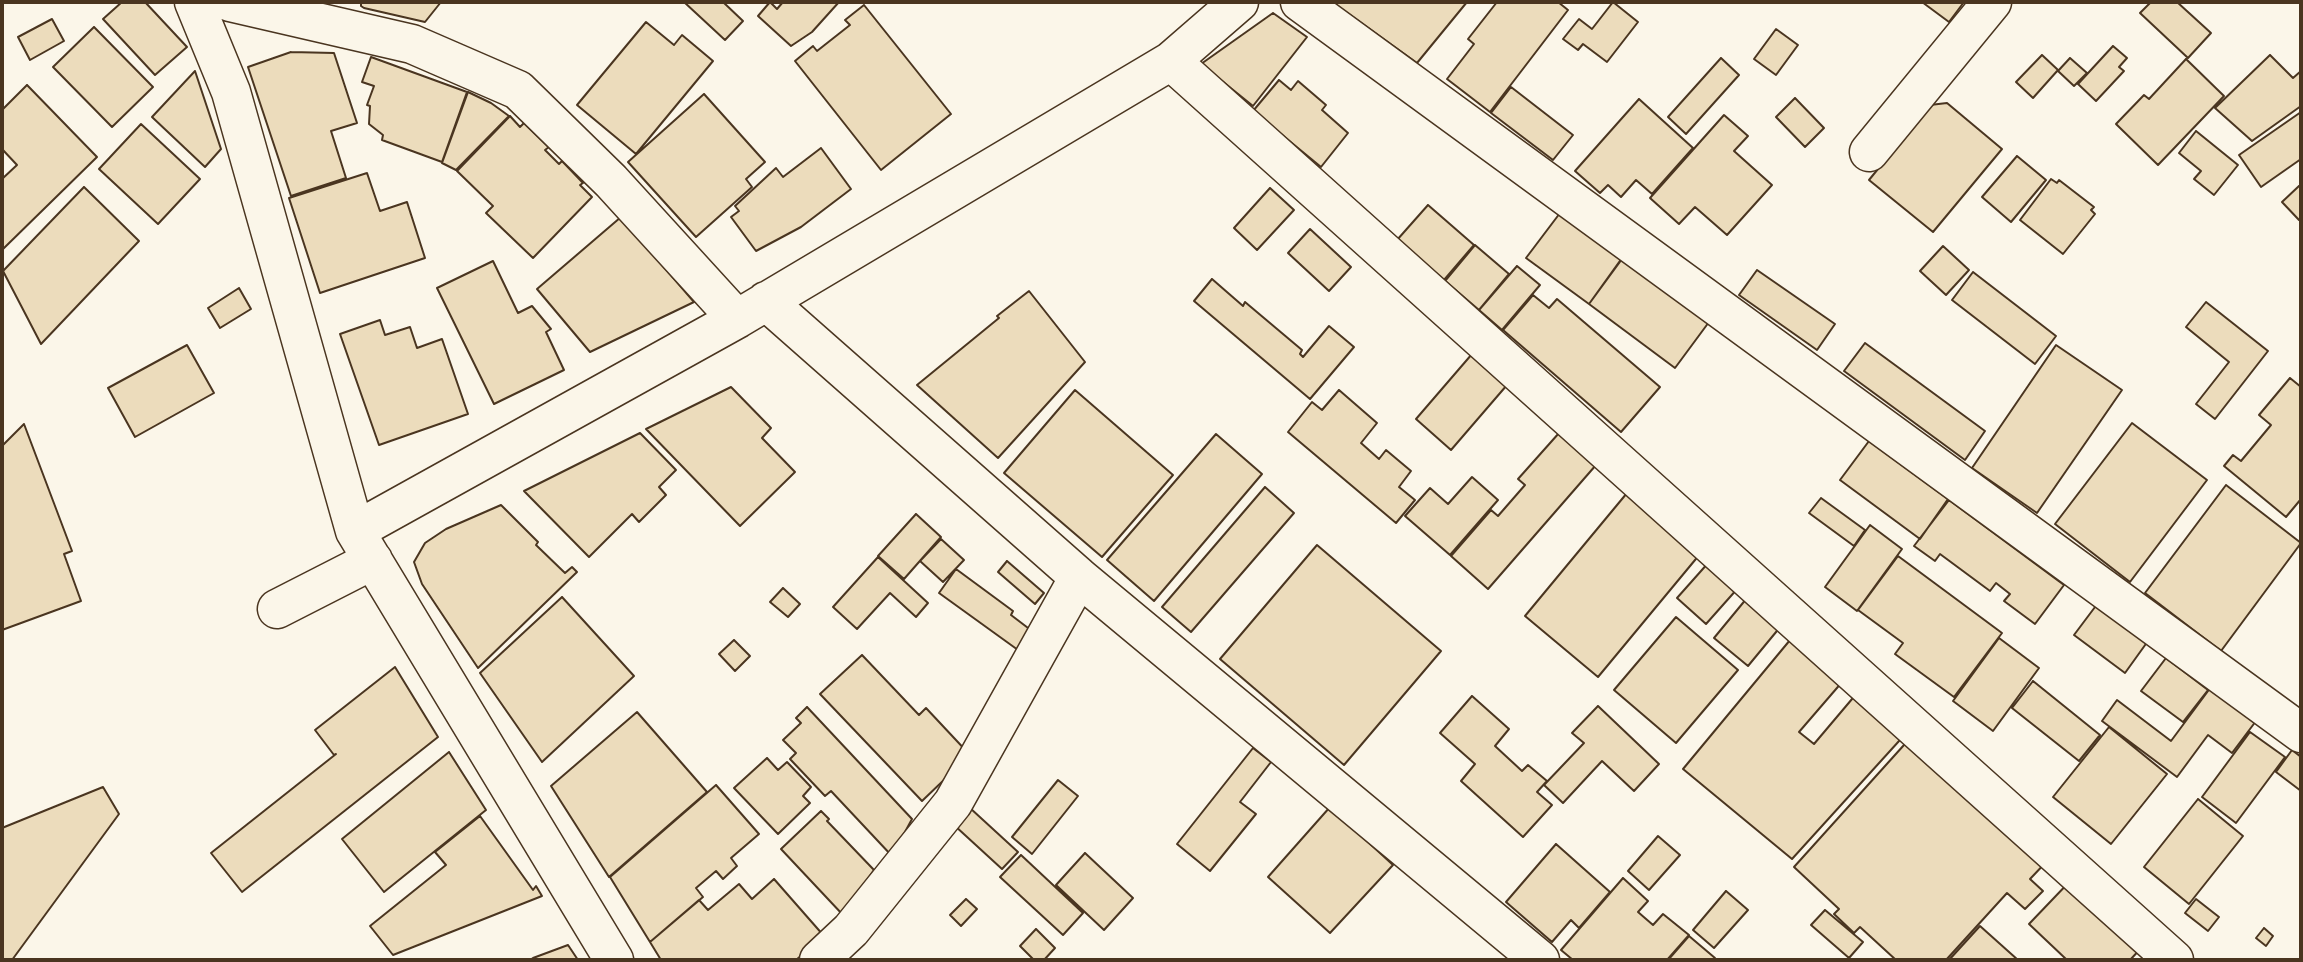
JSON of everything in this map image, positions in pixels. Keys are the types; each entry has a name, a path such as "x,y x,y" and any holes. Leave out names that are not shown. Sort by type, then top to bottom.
{"street":[{"path":"194,2 231,92 364,546 614,960"},
{"path":"230,2 412,44 518,90 611,181 752,310 1540,960"},
{"path":"277,609 364,546 752,310 1171,61 1239,2"},
{"path":"1300,2 2301,733"},
{"path":"1869,152 1992,2"},
{"path":"1171,61 2174,960"},
{"path":"819,960 851,930 953,803 1079,578"}],"building":[{"path":"122,2 145,2 187,47 155,75 103,19"},
{"path":"361,2 441,2 425,22 364,8"},
{"path":"684,2 723,2 743,21 725,40"},
{"path":"770,2 777,9 783,2 839,2 812,32 791,46 758,16"},
{"path":"1332,2 1467,2 1417,63"},
{"path":"1497,2 1558,2 1568,10 1490,112 1447,79 1474,44 1468,39"},
{"path":"1613,2 1638,22 1607,62 1583,44 1578,50 1563,39 1579,19 1592,29"},
{"path":"1922,2 1964,2 1949,22"},
{"path":"2151,2 2177,2 2211,33 2188,58 2140,13"},
{"path":"864,5 951,114 881,170 795,61 813,46 817,51 850,25 845,20"},
{"path":"1273,13 1307,37 1253,106 1201,64"},
{"path":"52,19 64,41 30,60 18,37"},
{"path":"646,22 674,45 682,35 713,61 636,154 577,105"},
{"path":"94,27 153,87 112,127 53,67"},
{"path":"1776,29 1798,45 1776,75 1754,59"},
{"path":"2113,46 2127,58 2119,67 2124,71 2096,101 2078,84"},
{"path":"291,52 334,53 357,123 331,131 346,178 291,196 248,67"},
{"path":"2042,55 2058,70 2033,98 2016,82"},
{"path":"2270,55 2293,78 2301,71 2301,106 2252,141 2215,108"},
{"path":"371,57 467,92 442,162 382,140 383,135 369,124 370,106 367,105 374,86 362,82"},
{"path":"1721,58 1739,75 1686,134 1668,117"},
{"path":"2070,58 2087,73 2074,86 2058,71"},
{"path":"2186,59 2224,96 2158,165 2116,124 2144,95 2149,99"},
{"path":"195,71 221,149 205,167 152,117"},
{"path":"1279,80 1291,90 1298,81 1326,105 1322,110 1348,133 1321,167 1253,111"},
{"path":"27,85 97,157 2,250 2,179 17,165 2,149 2,110"},
{"path":"1511,87 1573,135 1553,160 1491,113"},
{"path":"468,92 491,103 509,116 456,170 442,163"},
{"path":"704,94 765,162 746,179 752,187 696,237 628,162"},
{"path":"1795,98 1824,128 1805,147 1776,117"},
{"path":"1639,99 1693,148 1652,194 1636,180 1621,197 1608,185 1600,193 1575,171"},
{"path":"1947,103 2002,149 1933,232 1869,180 1930,105"},
{"path":"2301,112 2301,159 2261,187 2239,155"},
{"path":"1724,115 1748,136 1734,151 1772,185 1727,235 1695,207 1679,224 1650,198"},
{"path":"510,116 520,127 524,123 549,147 545,150 559,164 562,161 592,197 533,258 486,213 493,206 457,171"},
{"path":"141,124 200,179 158,224 99,169"},
{"path":"2196,131 2238,165 2214,195 2194,179 2201,171 2179,153"},
{"path":"821,148 851,189 801,227 756,251 731,217 739,211 735,206 776,168 783,177"},
{"path":"2017,156 2046,180 2011,222 1982,197"},
{"path":"367,173 380,211 407,202 425,258 320,293 289,198"},
{"path":"2051,179 2057,183 2059,180 2094,207 2091,210 2095,214 2063,254 2020,220"},
{"path":"2299,186 2301,218 2299,220 2282,202"},
{"path":"84,187 139,241 41,344 3,271"},
{"path":"1270,188 1294,210 1257,250 1234,228"},
{"path":"1428,205 1474,245 1444,280 1397,240"},
{"path":"1560,213 1622,258 1589,304 1526,258"},
{"path":"621,217 694,302 590,352 537,289"},
{"path":"1310,229 1351,267 1329,291 1288,253"},
{"path":"1475,245 1509,274 1479,310 1445,281"},
{"path":"1943,246 1969,270 1946,295 1920,271"},
{"path":"1622,259 1709,322 1675,368 1589,304"},
{"path":"493,261 518,313 532,306 551,329 546,332 564,370 494,404 437,288"},
{"path":"1517,266 1540,285 1502,330 1479,310"},
{"path":"1757,270 1835,324 1817,350 1739,295"},
{"path":"1973,272 2056,336 2035,364 1952,300"},
{"path":"1212,279 1243,306 1245,302 1302,350 1300,354 1303,357 1329,326 1354,347 1310,399 1194,301"},
{"path":"239,288 251,309 220,328 208,308"},
{"path":"1029,291 1085,362 998,458 917,385"},
{"path":"1533,295 1549,308 1557,299 1660,387 1621,432 1503,330"},
{"path":"2206,302 2268,351 2215,419 2196,404 2229,362 2186,327"},
{"path":"380,320 385,335 410,327 417,348 442,339 468,414 379,445 340,334"},
{"path":"1865,343 1985,431 1965,460 1844,371"},
{"path":"187,345 214,393 135,437 108,388"},
{"path":"2056,345 2122,390 2037,513 1972,468"},
{"path":"1472,354 1507,385 1451,450 1416,419"},
{"path":"2290,378 2301,387 2301,499 2286,517 2224,466 2233,455 2241,461 2271,425 2259,415"},
{"path":"731,387 771,428 762,438 795,472 740,526 646,429"},
{"path":"1075,390 1173,475 1102,557 1004,473"},
{"path":"1339,390 1377,423 1361,443 1379,459 1386,450 1411,471 1399,487 1415,500 1396,523 1288,432 1312,402 1322,410"},
{"path":"2132,423 2207,480 2130,582 2055,524"},
{"path":"24,424 72,551 64,554 81,601 2,630 2,446"},
{"path":"640,433 676,470 659,487 666,495 639,522 632,514 589,557 524,491"},
{"path":"1559,433 1596,465 1488,589 1451,556 1491,510 1498,516 1525,485 1518,479"},
{"path":"1216,434 1262,474 1154,601 1107,560"},
{"path":"1869,441 1948,499 1920,539 1840,480"},
{"path":"1472,477 1498,500 1450,555 1405,516 1430,488 1448,504"},
{"path":"2226,485 2301,543 2221,651 2145,593"},
{"path":"1265,487 1294,513 1191,632 1162,607"},
{"path":"1627,493 1700,554 1598,677 1525,616"},
{"path":"1821,498 1865,530 1854,546 1809,513"},
{"path":"1949,500 2064,585 2035,624 2004,601 2010,594 1996,583 1990,591 1940,554 1935,561 1914,546"},
{"path":"501,505 565,573 572,567 577,572 478,668 422,584 414,562 425,543 446,529"},
{"path":"916,514 941,537 904,579 878,556"},
{"path":"1870,525 1902,549 1857,611 1825,587"},
{"path":"941,539 964,560 943,582 920,561"},
{"path":"1317,545 1441,651 1344,765 1220,659"},
{"path":"1898,556 2002,633 1954,697 1895,654 1903,643 1858,610"},
{"path":"878,557 928,603 916,617 890,593 857,629 833,607"},
{"path":"1007,561 1044,593 1035,604 998,572"},
{"path":"1709,562 1738,588 1706,624 1677,598"},
{"path":"956,569 1013,611 1011,615 1032,631 1018,650 939,593"},
{"path":"783,588 800,604 788,617 770,602"},
{"path":"562,597 634,676 542,762 480,673"},
{"path":"1747,598 1781,626 1748,666 1714,638"},
{"path":"2098,603 2148,641 2125,673 2074,635"},
{"path":"1676,617 1738,670 1676,743 1614,690"},
{"path":"1800,628 1849,674 1799,732 1814,744 1863,686 1909,730 1792,859 1683,769"},
{"path":"1999,638 2039,668 1993,731 1953,701"},
{"path":"734,640 750,656 735,671 719,654"},
{"path":"862,655 919,715 926,708 970,755 922,801 820,694"},
{"path":"2166,658 2208,690 2183,722 2141,691"},
{"path":"395,667 438,737 242,892 211,853 336,754 334,755 315,730"},
{"path":"2033,681 2100,735 2079,761 2012,708"},
{"path":"2211,687 2256,721 2232,753 2208,735 2177,777 2102,721 2117,700 2171,741"},
{"path":"1472,696 1509,729 1495,746 1522,771 1528,765 1547,781 1537,792 1552,805 1523,837 1461,781 1475,764 1440,733"},
{"path":"1598,706 1659,764 1634,791 1602,761 1563,803 1544,785 1584,743 1572,733"},
{"path":"807,707 912,819 892,856 831,791 825,796 790,759 796,753 783,740 801,723 796,718"},
{"path":"637,712 707,792 609,877 551,786"},
{"path":"2109,727 2167,774 2111,844 2053,797"},
{"path":"2250,732 2285,757 2236,823 2202,797"},
{"path":"1913,735 2049,859 2030,879 2043,891 2025,909 2007,893 1946,960 1896,960 1860,927 1854,933 1834,914 1839,909 1794,867"},
{"path":"1253,748 1271,762 1240,802 1256,814 1210,871 1177,844"},
{"path":"2292,750 2301,757 2301,791 2276,772"},
{"path":"449,752 486,810 384,892 342,839"},
{"path":"767,758 778,770 787,762 811,787 803,796 810,803 778,834 734,788"},
{"path":"1058,780 1078,796 1032,854 1012,837"},
{"path":"716,785 759,834 731,858 737,866 723,879 716,871 696,888 703,897 650,942 610,877"},
{"path":"103,787 119,814 12,960 2,960 2,828"},
{"path":"2198,799 2243,836 2189,904 2144,867"},
{"path":"1330,807 1393,865 1330,933 1268,877"},
{"path":"970,808 1018,852 1002,869 954,825"},
{"path":"821,811 829,819 827,821 874,870 843,915 781,849"},
{"path":"480,816 533,890 536,886 542,896 393,955 370,926 446,865 435,852"},
{"path":"1658,836 1680,855 1649,890 1628,871"},
{"path":"1556,844 1610,892 1579,928 1571,920 1552,942 1506,902"},
{"path":"1085,853 1133,898 1104,930 1056,885"},
{"path":"1021,855 1083,913 1063,935 1000,877"},
{"path":"1623,878 1648,901 1638,912 1653,925 1663,914 1689,935 1667,960 1573,960 1561,950"},
{"path":"2073,878 2144,945 2130,960 2067,960 2029,924"},
{"path":"774,879 824,936 796,960 661,960 650,942 699,900 708,910 739,884 752,899"},
{"path":"1726,891 1748,910 1714,948 1693,930"},
{"path":"966,899 977,909 961,926 950,915"},
{"path":"2196,899 2219,917 2208,931 2185,913"},
{"path":"1825,910 1863,942 1849,958 1811,925"},
{"path":"1980,926 2018,960 1949,960"},
{"path":"2264,928 2273,936 2266,946 2256,938"},
{"path":"1036,929 1055,948 1044,960 1034,960 1020,946"},
{"path":"1689,936 1715,958 1668,960"},
{"path":"568,945 578,960 530,960 533,958"}]}
